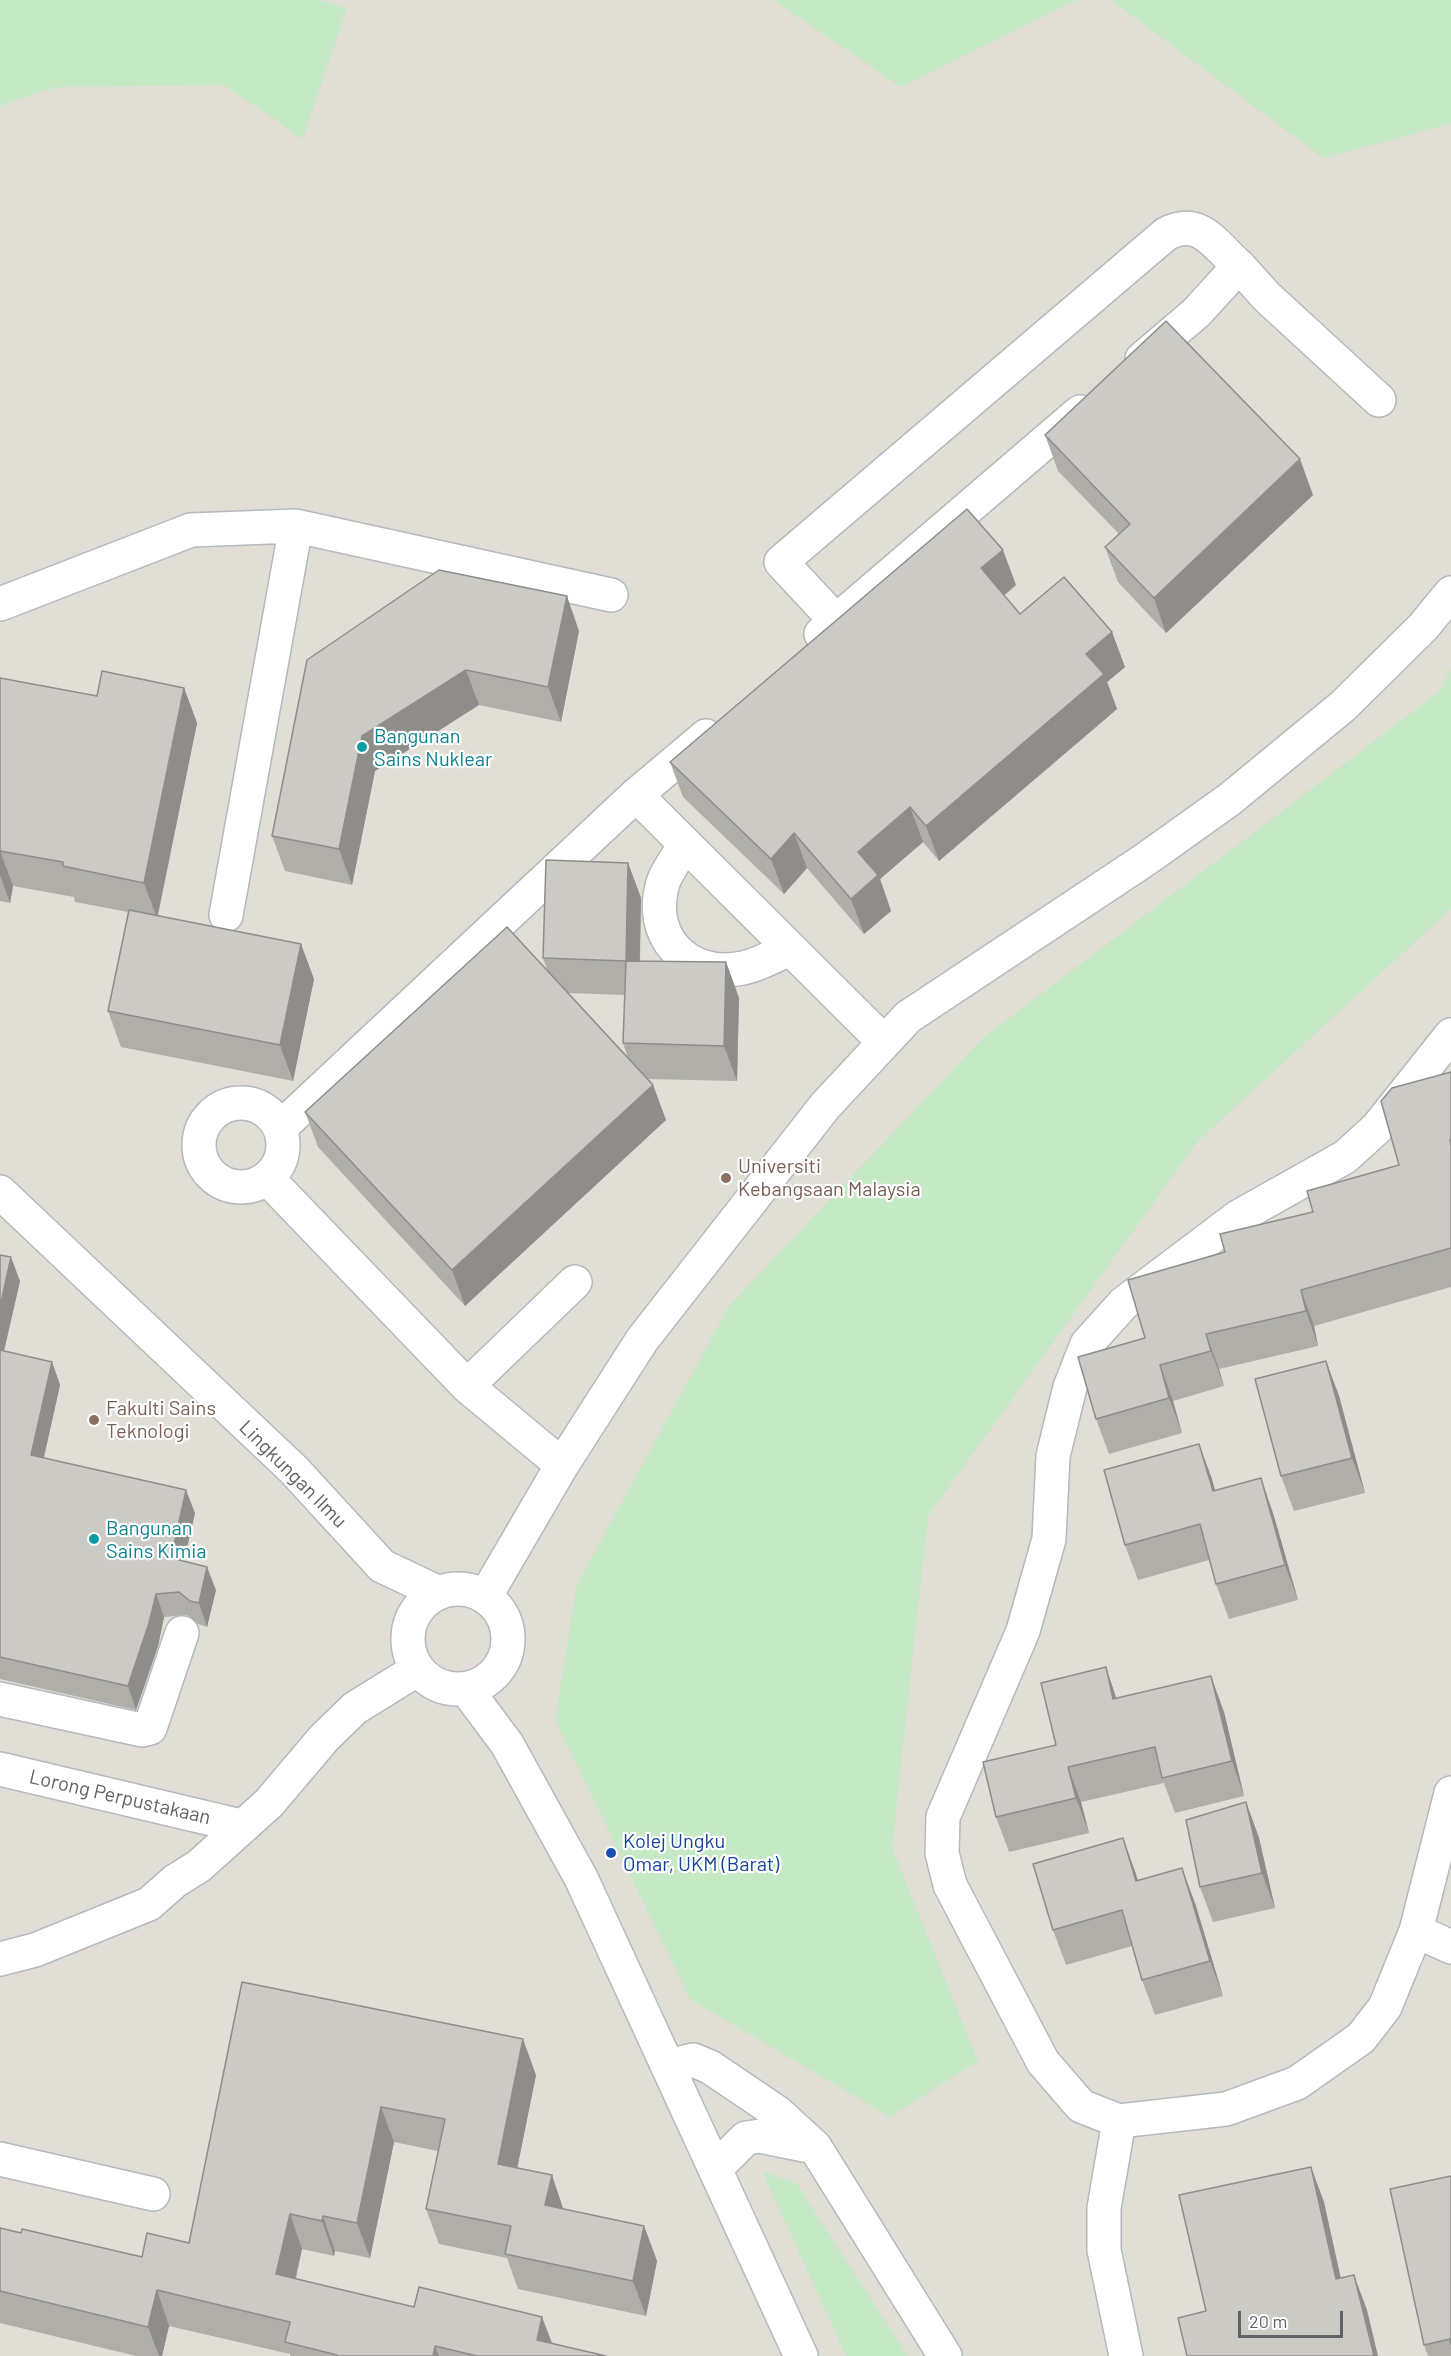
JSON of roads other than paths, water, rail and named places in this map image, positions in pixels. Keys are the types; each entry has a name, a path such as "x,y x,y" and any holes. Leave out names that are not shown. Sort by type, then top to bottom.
{"street":[{"path":"836,621 781,562 1166,234 1180,227 1193,227 1239,266 1268,297 1379,400"},
{"path":"800,653 1196,313 1239,266"},
{"path":"0,604 191,530 296,526 611,595"},
{"path":"226,915 296,526"},
{"path":"485,1597 562,1465 642,1340 825,1106 908,1017 1146,859 1230,799 1343,706 1422,627 1451,593"},
{"path":"280,1128 636,795 728,716"},
{"path":"636,795 884,1042"},
{"path":"685,844 664,880 660,908 664,933 681,956 698,966 717,969 744,968 790,949"},
{"path":"1451,1035 1377,1128 1345,1157 1238,1217 1124,1303 1087,1344 1070,1387 1053,1456 1049,1539 1023,1631 943,1817 942,1852 950,1885 1043,2062 1081,2106 1119,2121 1226,2109 1297,2083 1361,2038 1384,2007 1416,1931 1451,1793"},
{"path":"234,1103 249,1103 273,1116 280,1128 283,1141 282,1155 277,1168 267,1178 241,1187 215,1178 206,1167 200,1154 201,1134 210,1116 222,1107 234,1103"},
{"path":"267,1178 467,1386 562,1465"},
{"name":"Lingkungan Ilmu","path":"0,1192 294,1470 382,1566 438,1593"},
{"path":"467,1386 575,1282"},
{"path":"468,1590 485,1597 498,1609 506,1623 509,1640 505,1657 496,1672 483,1683 466,1689 439,1686 418,1669 409,1648 410,1626 415,1612 438,1593 468,1590"},
{"path":"0,1699 141,1730 150,1728 182,1633"},
{"path":"0,1959 35,1950 149,1904 175,1881 199,1866 269,1803 324,1738 355,1708 418,1669"},
{"path":"466,1689 507,1744 575,1866 801,2356"},
{"name":"Lorong Perpustakaan","path":"0,1769 241,1826"},
{"path":"1416,1931 1451,1947"},
{"path":"669,2066 693,2060 710,2067 778,2113 815,2147 945,2356"},
{"path":"1119,2121 1104,2208 1104,2250 1126,2356"},
{"path":"716,2168 746,2138 760,2136 815,2147"},
{"path":"0,2159 153,2194"}],"place":[{"name":"Bangunan Sains Nuklear","path":"362,747"},
{"name":"Universiti Kebangsaan Malaysia","path":"726,1178"},
{"name":"Fakulti Sains Teknologi","path":"94,1420"},
{"name":"Bangunan Sains Kimia","path":"94,1539"},
{"name":"Kolej Ungku Omar, UKM (Barat)","path":"611,1853"}]}
